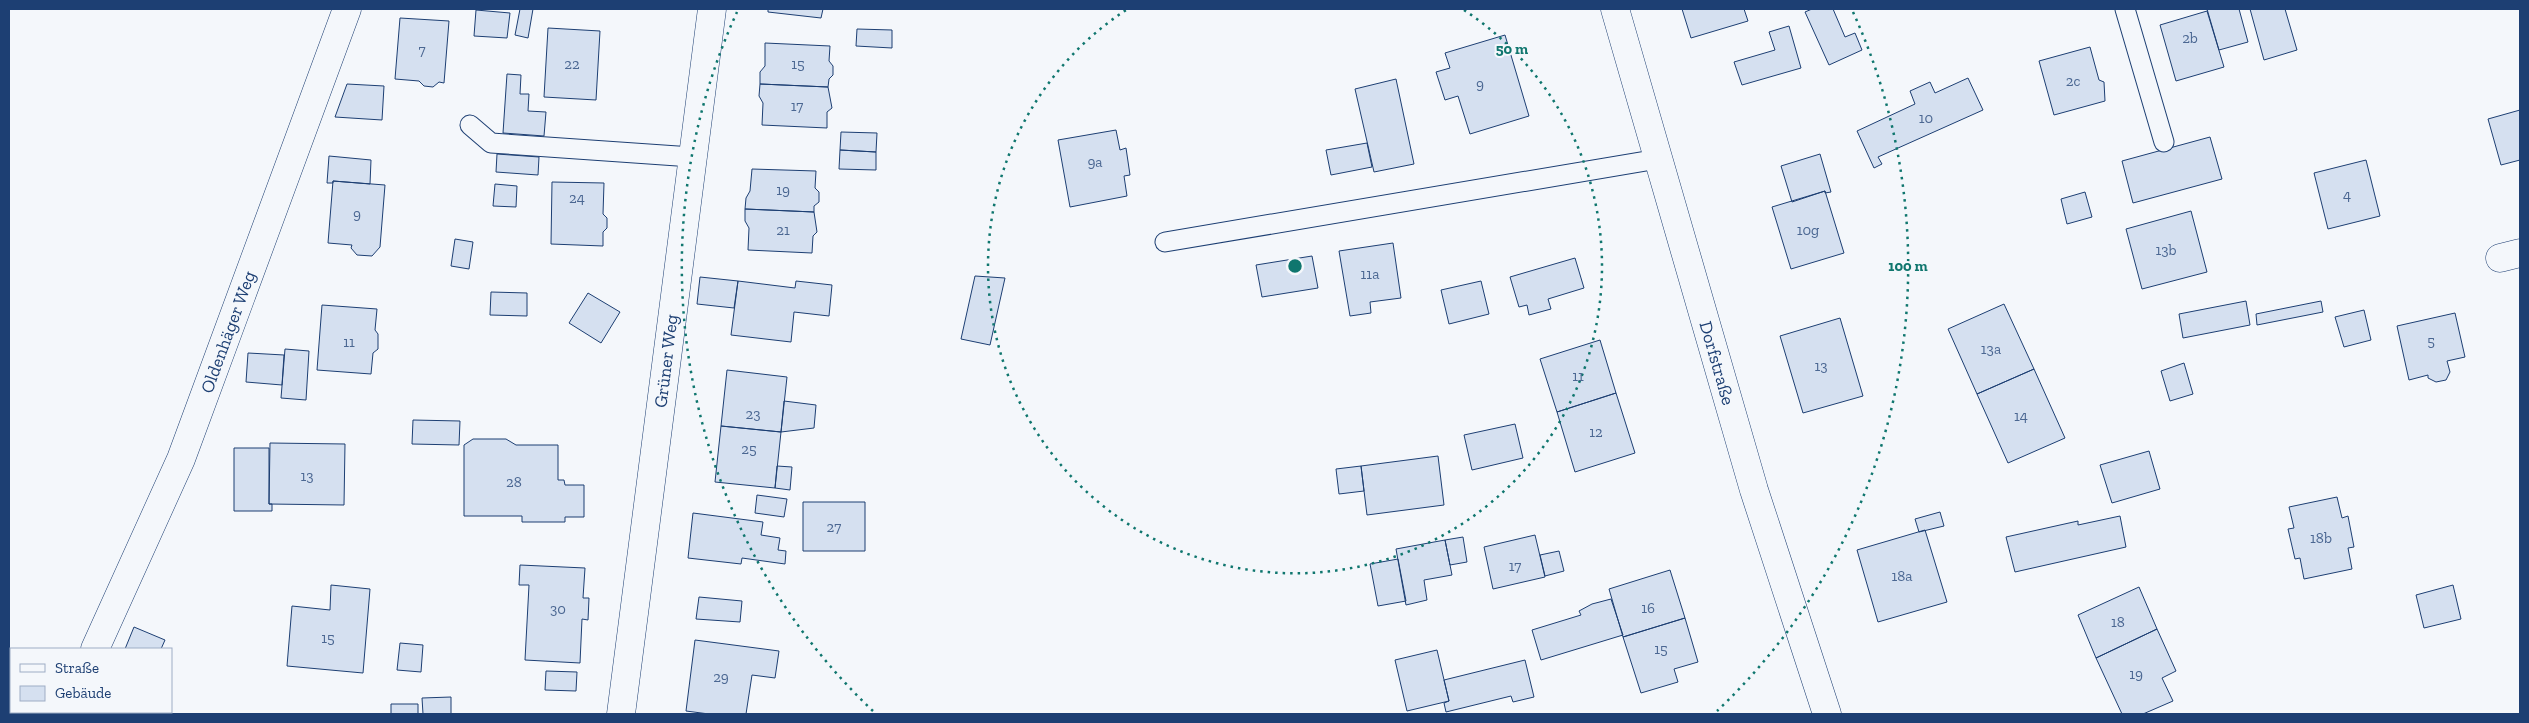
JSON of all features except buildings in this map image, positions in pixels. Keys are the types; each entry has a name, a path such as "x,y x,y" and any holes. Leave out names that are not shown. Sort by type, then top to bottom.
{"street":[{"name":"Oldenhäger Weg","path":"95,648 181,459 347,9"},
{"name":"Grüner Weg","path":"621,714 712,9"},
{"name":"Dorfstraße","path":"1615,9 1754,490 1827,714"}],"lane":[{"path":"2125,9 2164,142"},
{"path":"470,125 491,143 692,157"},
{"path":"1165,242 1658,159"}]}
